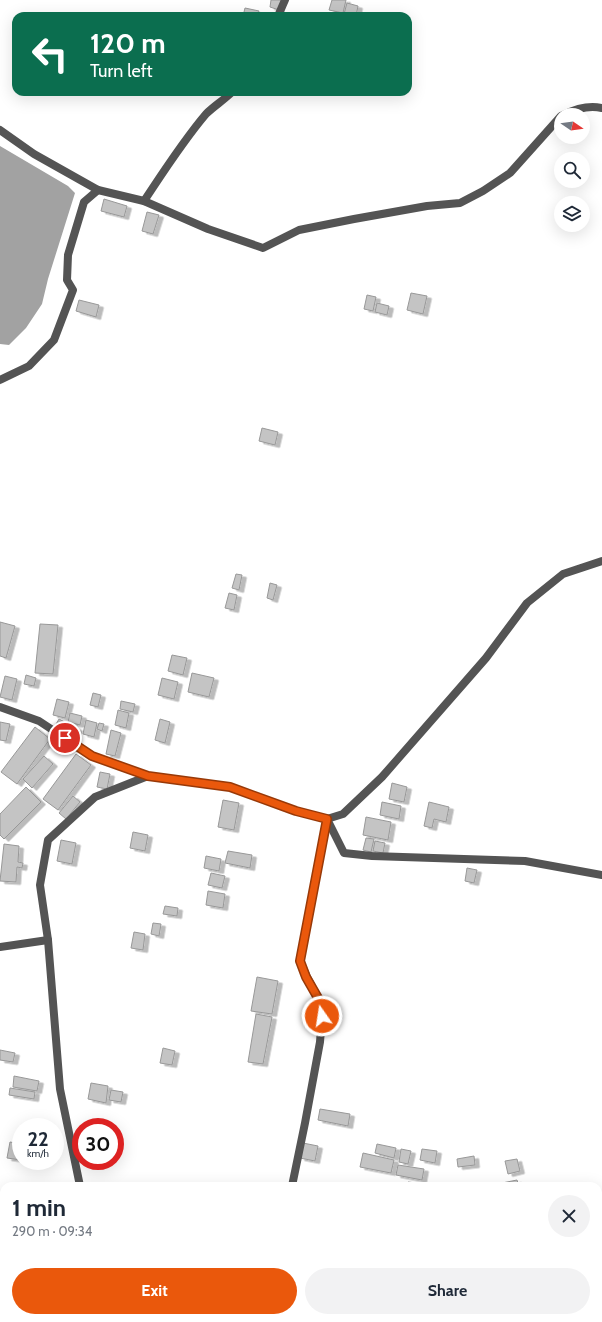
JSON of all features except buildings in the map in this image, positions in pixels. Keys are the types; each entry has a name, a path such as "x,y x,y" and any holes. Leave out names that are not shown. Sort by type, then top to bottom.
{"street":[{"path":"280,12 285,0"},
{"path":"144,201 183,144 215,105 227,96"},
{"path":"586,108 602,108"},
{"path":"0,130 34,154 98,190 144,201 208,229 263,248 299,230 354,218 427,206 460,203 483,191 510,173 554,125"},
{"path":"0,380 29,366 54,340 72,290 67,280 68,255 84,202 98,190"},
{"path":"0,706 39,721 92,756 148,776 230,787 296,811 327,819 343,814 382,777 486,658 527,603 563,574 602,561"},
{"path":"79,1182 60,1089 48,940 40,885 48,840 94,797 148,776"},
{"path":"327,819 344,854 525,861 602,875"},
{"path":"293,1182 306,1123 320,1042 322,1016 318,998 306,977 300,961 327,819"},
{"path":"0,947 48,940"}],"shaded area":[{"path":"0,146 68,186 75,193 48,279 42,304 26,328 9,345 0,344"}],"route":[{"path":"65,738 92,756 148,776 230,787 296,811 327,819 300,961 306,977 318,998 322,1016"}]}
